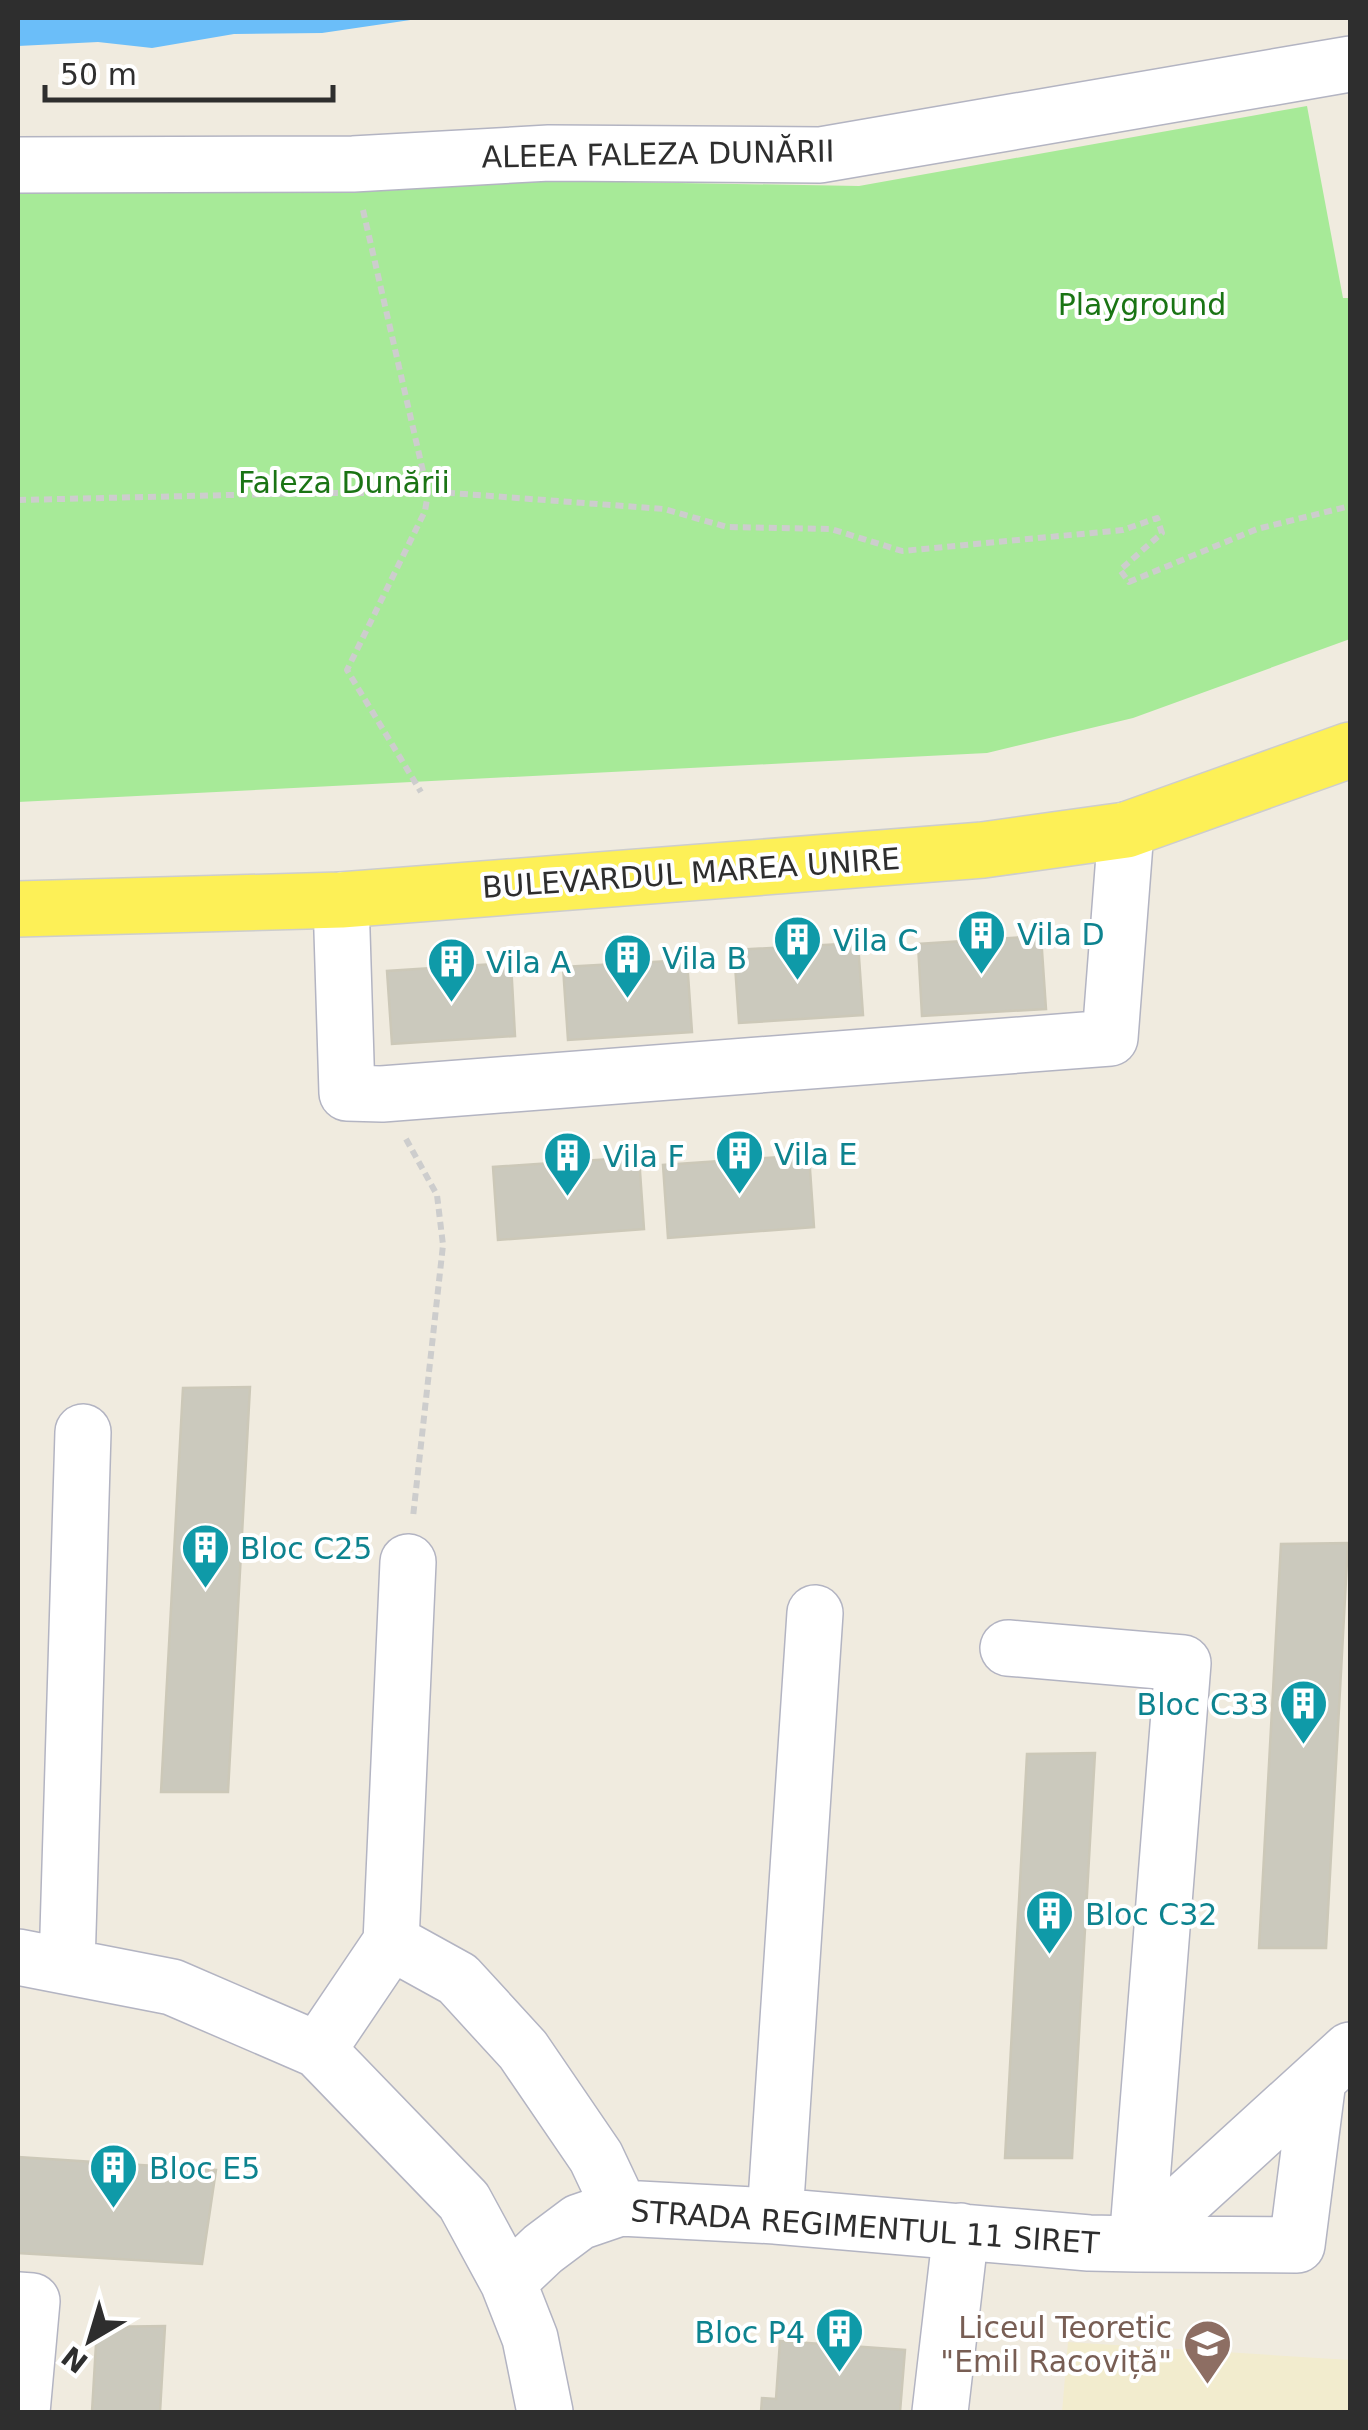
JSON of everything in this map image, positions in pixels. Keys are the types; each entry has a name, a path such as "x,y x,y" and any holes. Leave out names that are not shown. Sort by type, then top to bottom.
{"main road":[{"name":"BULEVARDUL MAREA UNIRE","path":"18,910 341,900 982,850 1126,830 1350,750"}],"street":[{"name":"ALEEA FALEZA DUNĂRII","path":"18,166 352,164 549,152 820,155 1350,64"},
{"path":"341,900 347,1093 382,1094 1110,1038 1126,830"},
{"path":"83,1432 42,1961 172,1987 318,2050 464,2201 508,2282 530,2338 545,2412"},
{"path":"318,2050 391,1942 408,1562"},
{"path":"775,2216 814,1614"},
{"path":"1008,1648 1182,1663 1137,2244 1296,2245 1334,2065"},
{"path":"391,1942 458,1978 523,2050 596,2157 620,2208"},
{"name":"STRADA REGIMENTUL 11 SIRET","path":"508,2282 579,2222 620,2208 1137,2244 1334,2065"},
{"path":"940,2412 960,2231"},
{"path":"18,2300 32,2302 22,2412"}],"path":[{"path":"352,164 428,493 425,511 347,670 421,792"},
{"path":"18,500 428,493 664,508 727,526 830,529 902,551 1123,530 1158,518 1162,533 1120,570 1128,582 1256,529 1350,506"},
{"path":"382,1094 436,1195 443,1245 408,1562"}],"shaded area":[{"name":"Liceul Teoretic \"Emil Racoviță\"","path":"1068,2342 1350,2360 1350,2412 1062,2412"}],"green space":[{"name":"Faleza Dunării","path":"1307,106 1343,298 1350,298 1350,639 1133,718 987,753 18,802 18,182 385,178 859,186"}],"water":[{"path":"18,18 424,18 322,33 234,34 152,48 98,42 18,46"}],"building":[{"name":"Vila D","path":"1041,936 1046,1009 922,1016 918,944"},
{"name":"Vila C","path":"858,943 863,1015 739,1023 734,950"},
{"name":"Vila B","path":"687,960 692,1032 568,1040 563,967"},
{"name":"Vila A","path":"511,963 515,1036 392,1044 387,971"},
{"name":"Vila E","path":"809,1155 814,1227 668,1238 663,1165"},
{"name":"Vila F","path":"639,1157 644,1229 498,1240 493,1167"},
{"name":"Bloc C25","path":"250,1387 228,1792 161,1792 183,1388"},
{"name":"Bloc C33","path":"1348,1543 1326,1948 1259,1948 1281,1544"},
{"name":"Bloc C32","path":"1095,1753 1072,2158 1005,2158 1027,1754"},
{"name":"Bloc E5","path":"18,2157 216,2170 202,2264 18,2253"},
{"path":"165,2326 160,2412 92,2412 97,2327"},
{"name":"Bloc P4","path":"780,2341 905,2350 900,2412 761,2412 762,2398 776,2399"}],"place":[{"name":"Vila D","path":"982,976"},
{"name":"Vila C","path":"798,982"},
{"name":"Vila B","path":"627,1000"},
{"name":"Vila A","path":"451,1004"},
{"name":"Vila E","path":"739,1196"},
{"name":"Vila F","path":"568,1198"},
{"name":"Bloc C25","path":"205,1590"},
{"name":"Bloc C33","path":"1304,1746"},
{"name":"Bloc C32","path":"1050,1956"},
{"name":"Bloc E5","path":"114,2210"},
{"name":"Bloc P4","path":"840,2374"},
{"name":"Liceul Teoretic \"Emil Racoviță\"","path":"1207,2386"}],"park label":[{"name":"Playground","path":"1142,304"}]}
